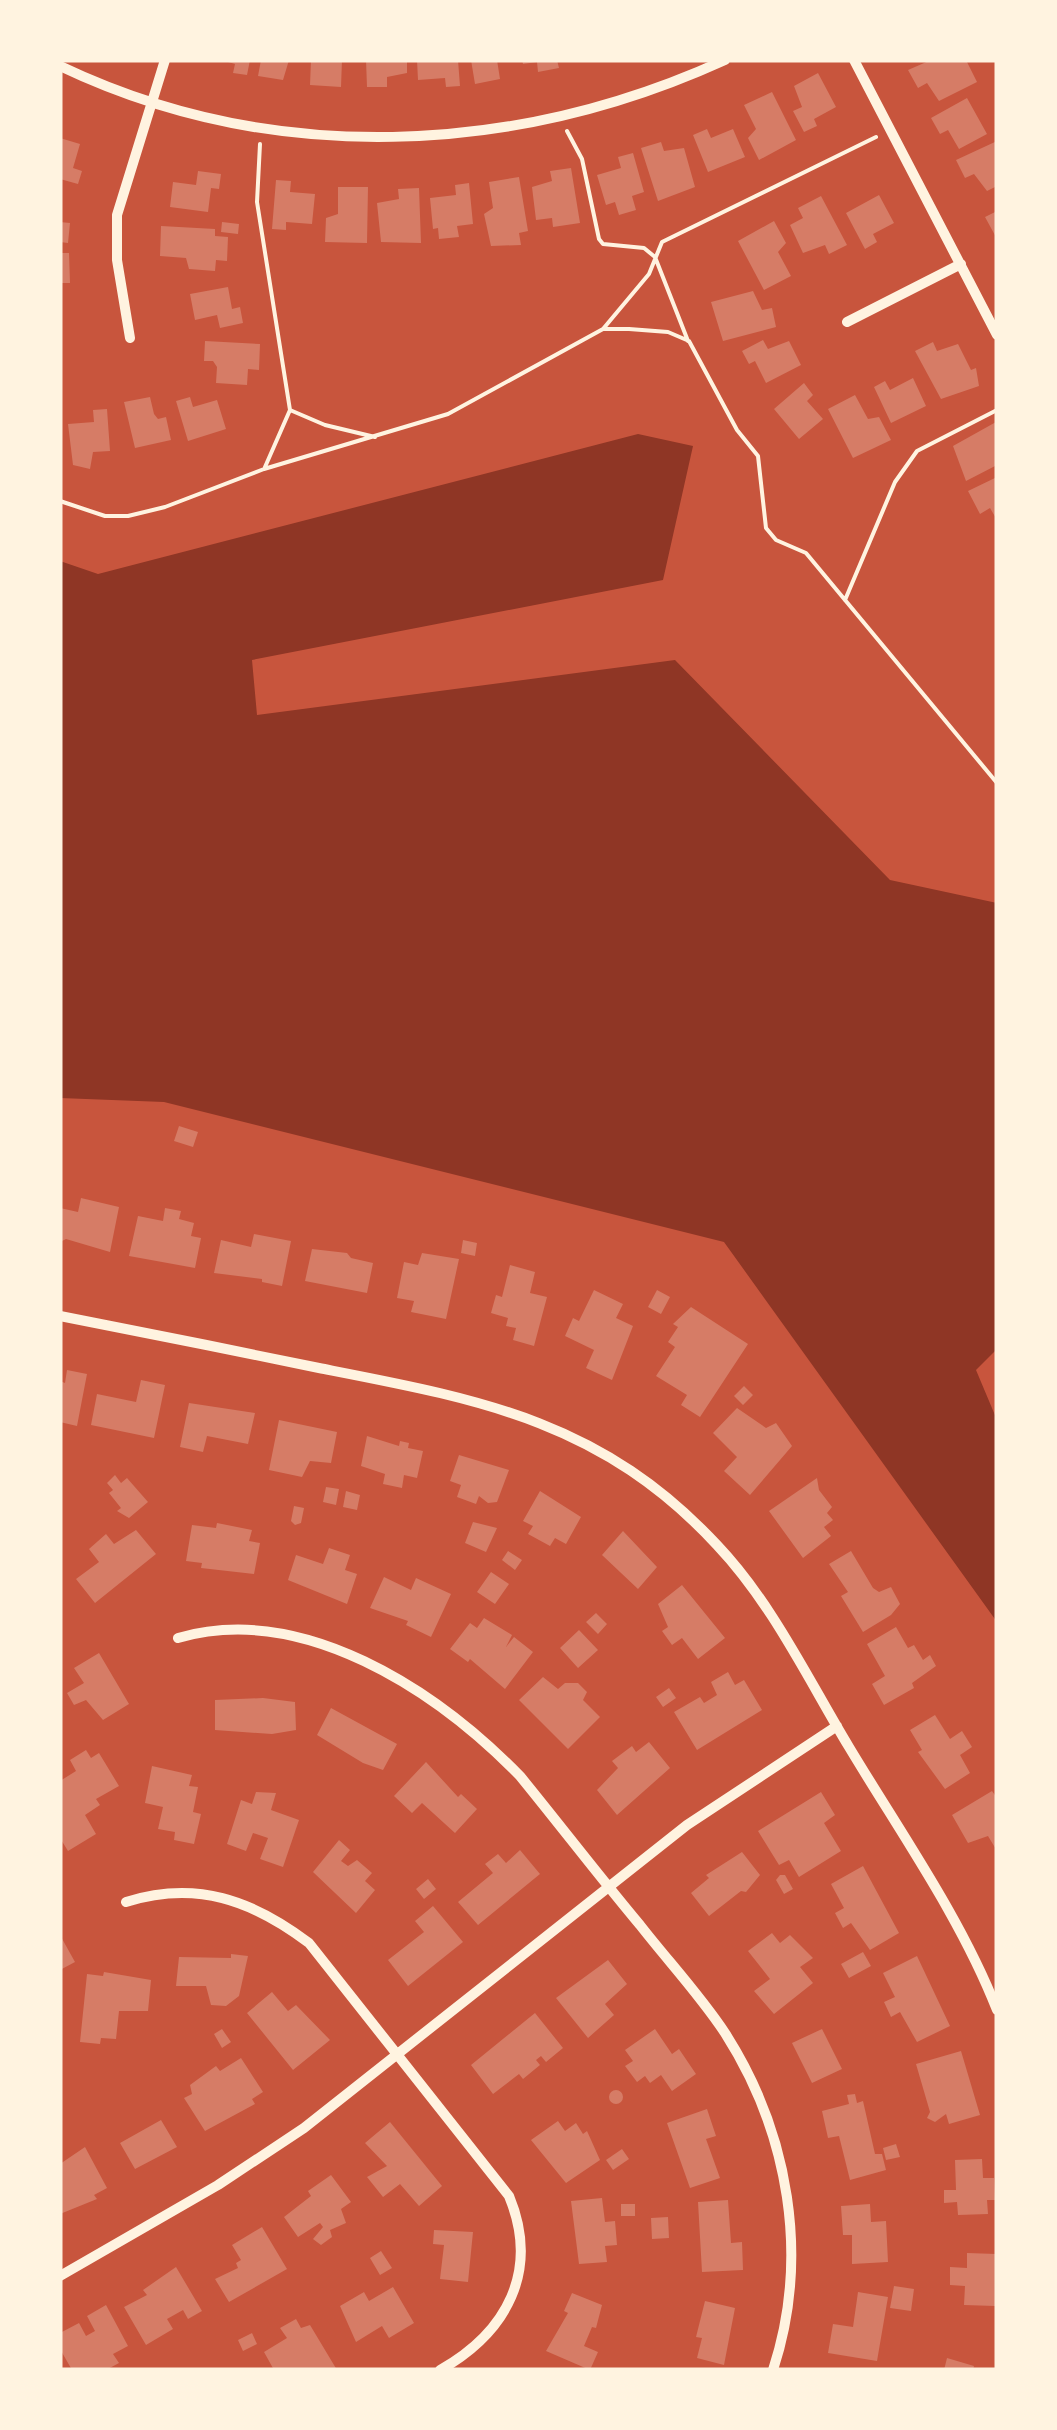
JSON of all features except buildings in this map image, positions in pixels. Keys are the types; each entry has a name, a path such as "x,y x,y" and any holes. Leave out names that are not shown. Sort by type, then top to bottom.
{"street":[{"path":"130,338 117,260 117,215 165,60"},
{"path":"60,66 152,102 261,129 379,139 460,134 558,118 632,99 725,60"},
{"path":"854,60 997,335"},
{"path":"847,322 961,264"},
{"path":"60,1316 451,1394 520,1413 589,1444 663,1494 720,1547 772,1618 946,1909 997,2010"},
{"path":"178,1638 226,1629 287,1635 334,1650 415,1690 487,1742 520,1776 724,2031 758,2096 780,2157 790,2212 790,2296 772,2370"},
{"path":"60,2276 218,2185 304,2128 687,1826 836,1726"},
{"path":"126,1902 168,1890 197,1891 253,1906 309,1943 502,2185 521,2233 521,2271 508,2309 488,2336 440,2370"}],"path":[{"path":"558,118 582,159 599,238 603,244 644,248 655,257 688,341 737,430 758,456 766,528 776,540 806,553 997,783"},
{"path":"261,129 257,202 290,410 264,469"},
{"path":"60,501 106,516 128,516 264,469 448,414 604,329 649,274 662,242 890,130"},
{"path":"604,329 668,332 688,341"},
{"path":"290,410 325,425 378,438"},
{"path":"845,600 895,482 917,451 997,410"}],"shaded area":[{"path":"638,434 693,446 663,580 252,660 257,715 675,660 890,880 997,903 997,1349 976,1370 997,1420 997,1622 724,1242 164,1102 60,1098 60,561 98,574"}]}
